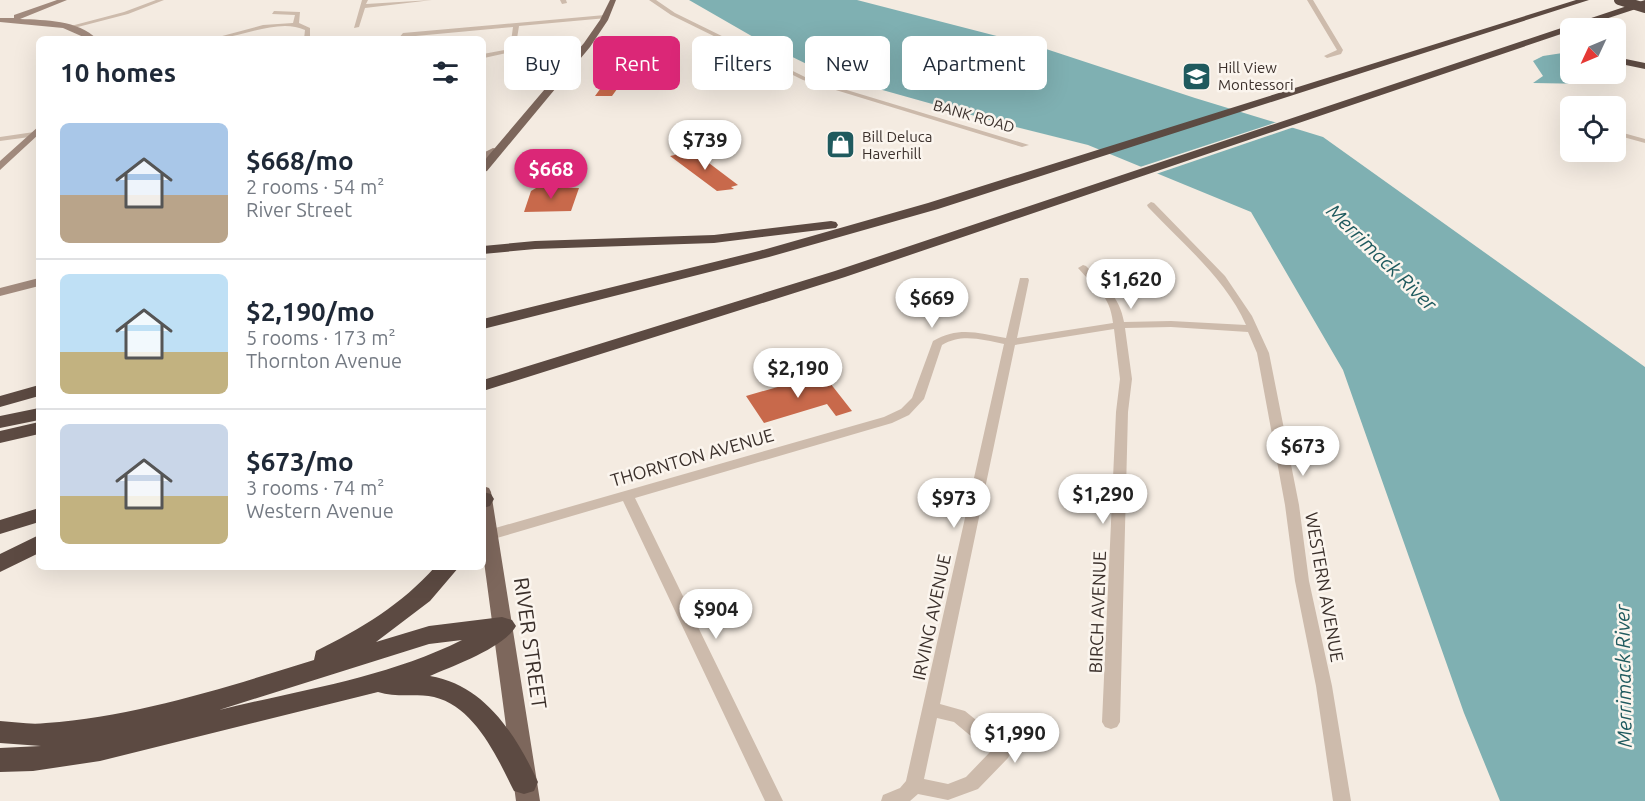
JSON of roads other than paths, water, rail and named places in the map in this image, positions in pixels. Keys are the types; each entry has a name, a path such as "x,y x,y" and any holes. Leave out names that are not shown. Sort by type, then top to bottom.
{"highway":[{"path":"486,323 754,257 933,206 1585,0"},
{"path":"1619,0 1645,8"},
{"path":"1638,0 1645,2"},
{"path":"486,386 753,303 1645,2"},
{"path":"1477,33 1533,9 1538,4"},
{"path":"1610,18 1630,8"},
{"path":"1626,62 1645,66"},
{"path":"486,250 759,235 825,226 933,206"},
{"path":"486,246 498,248"},
{"path":"0,402 36,391"},
{"path":"0,422 36,415"},
{"path":"0,437 36,429"},
{"path":"0,526 36,516"},
{"path":"0,564 36,545"},
{"path":"285,678 345,649 392,620 431,588 446,570"},
{"path":"0,732 44,735 127,723 215,701 429,636 504,626"},
{"path":"0,760 28,760 123,744 386,681 468,649 484,641 504,626"},
{"path":"364,686 414,685 443,689 472,705 500,737 526,791"}],"main road":[{"path":"6,21 64,0"},
{"path":"486,165 587,45 613,0"},
{"path":"6,21 28,14"},
{"path":"6,21 70,27 90,36"},
{"path":"0,167 36,131"},
{"path":"486,156 497,150"},
{"path":"0,292 36,283"},
{"name":"RIVER STREET","path":"486,513 526,791"}],"street":[{"path":"70,27 116,16 160,0"},
{"path":"356,27 364,3 429,0"},
{"name":"BANK ROAD","path":"652,0 673,14 805,79 1025,145"},
{"path":"1310,0 1338,45 1340,53 1327,56"},
{"path":"278,25 276,14 298,13 296,24"},
{"path":"410,36 605,17"},
{"path":"228,36 278,25 296,24 304,25 308,29 307,36"},
{"path":"486,56 513,50 516,25"},
{"path":"458,36 459,30"},
{"path":"0,139 36,131"},
{"path":"1626,136 1645,141"},
{"name":"WESTERN AVENUE","path":"1151,205 1221,278 1253,329 1263,353 1292,506 1302,581 1324,686 1342,801"},
{"name":"BIRCH AVENUE","path":"1083,268 1111,297 1117,311 1126,379 1122,412 1111,722"},
{"name":"IRVING AVENUE","path":"914,785 1024,280"},
{"path":"1011,342 1118,325 1171,324 1253,329"},
{"name":"THORNTON AVENUE","path":"490,535 859,429 905,412 918,399 938,344 949,336 966,334 1011,342"},
{"path":"627,495 774,801"},
{"path":"890,801 906,794 914,785 948,792 972,783 1002,752 959,716 931,709"}],"water":[{"name":"Merrimack River","path":"689,0 857,0 996,36 902,36 902,90 1047,90 1047,49 1323,137 1645,367 1645,801 1500,801 1464,713 1343,370 1251,212 1088,145 882,90 890,90 890,36 805,36 805,63 793,57 793,36 752,36"},
{"path":"1560,53 1560,83 1533,83 1543,76 1533,61 1543,56"}],"place":[{"name":"Hill View Montessori","path":"1197,76"},
{"name":"Bill Deluca Haverhill","path":"841,145"}]}
